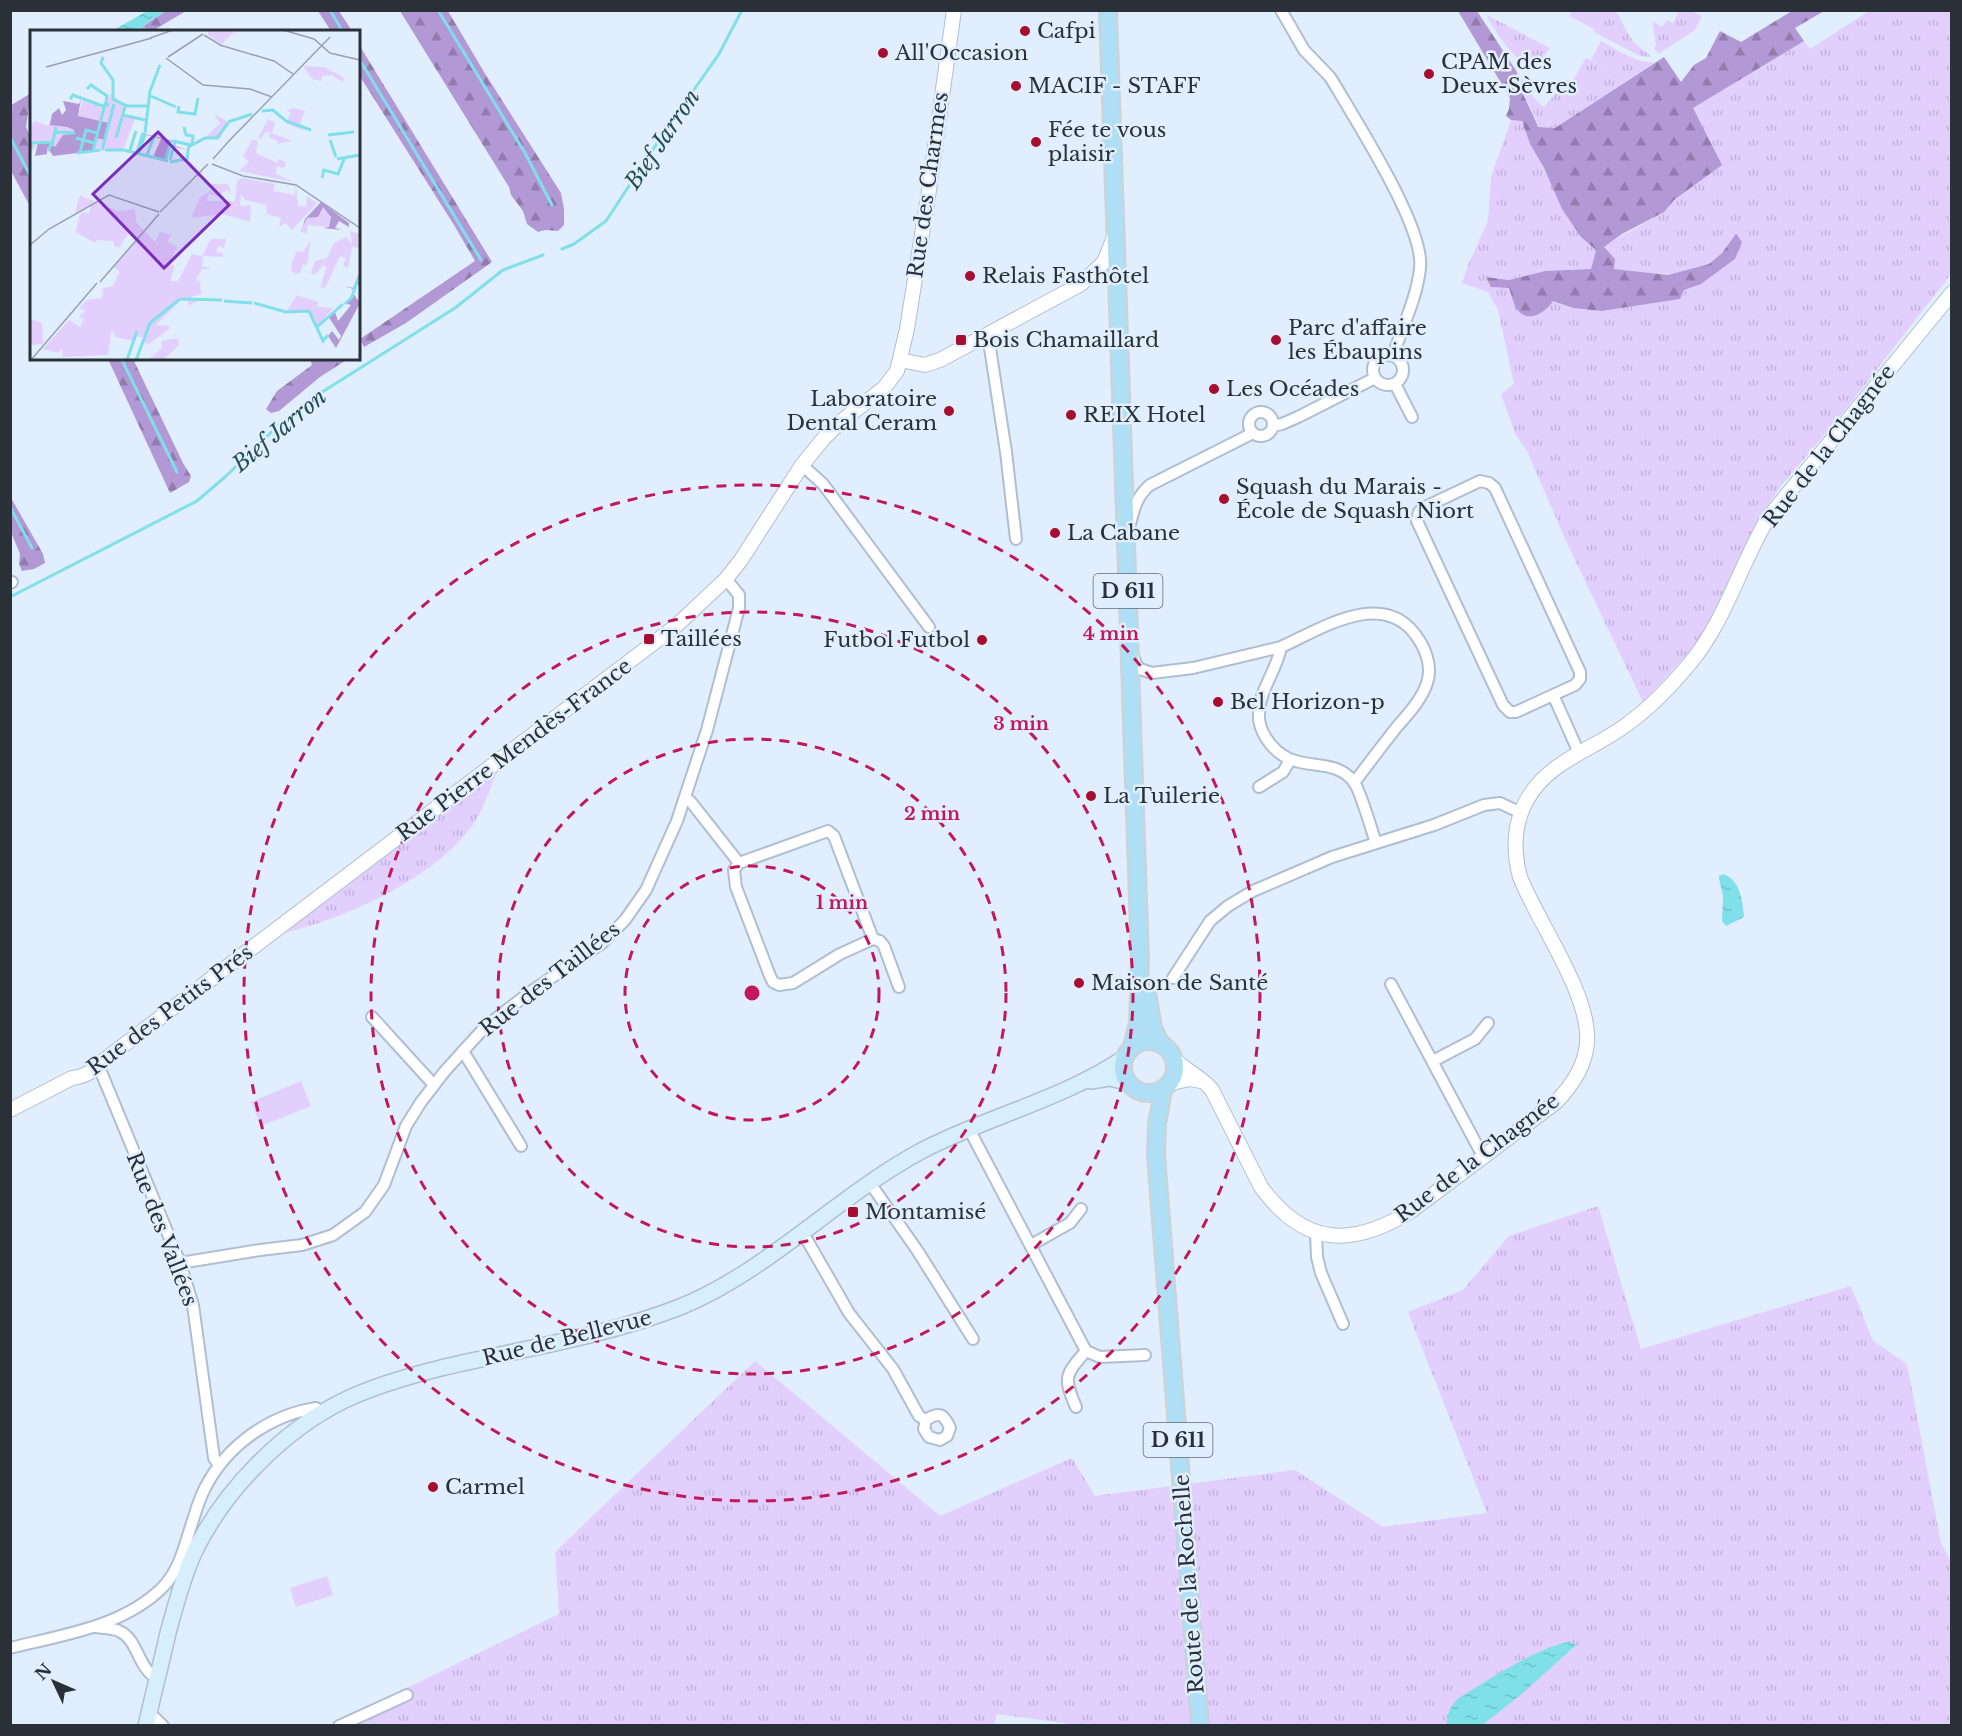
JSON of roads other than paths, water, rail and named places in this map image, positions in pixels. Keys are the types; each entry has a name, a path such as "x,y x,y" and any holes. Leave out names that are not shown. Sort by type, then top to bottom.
{"main road":[{"name":"D 611","path":"1108,10 1140,959 1138,1023 1128,1052"},
{"name":"D 611","path":"1140,959 1150,1020 1161,1044"},
{"path":"1146,1041 1161,1044 1167,1048 1174,1059 1174,1075 1167,1086 1155,1093 1133,1087 1123,1071 1128,1052 1146,1041"},
{"name":"Rue de Bellevue","path":"147,1721 177,1599 194,1554 232,1494 255,1467 292,1433 343,1401 393,1381 584,1337 648,1319 700,1298 739,1275 870,1183 924,1149 1082,1082 1128,1052"},
{"name":"Rue de Bellevue","path":"1082,1082 1109,1078 1133,1087"},
{"name":"D 611","path":"1156,1155 1156,1124 1167,1086"},
{"name":"D 611","path":"1133,1087 1147,1108 1156,1155"},
{"name":"Route de la Rochelle","path":"1156,1155 1200,1725"}],"street":[{"name":"Rue des Charmes","path":"900,360 929,190 954,10"},
{"path":"1281,10 1304,50 1330,77 1338,90 1395,190 1419,246 1421,257 1417,282 1393,356"},
{"path":"900,360 921,365 930,364 1071,290 1090,278 1104,262 1115,235"},
{"name":"Rue de la Chagnée","path":"1174,1059 1212,1090 1261,1186 1270,1199 1288,1217 1316,1232 1327,1235 1347,1236 1377,1230 1411,1211 1547,1110 1563,1095 1580,1071 1584,1059 1587,1044 1586,1024 1579,999 1520,876 1515,840 1521,813 1541,780 1561,764 1634,719 1656,700 1690,662 1705,643 1723,612 1754,544 1772,512 1952,293"},
{"path":"983,337 990,348 1006,452 1016,539"},
{"path":"1383,356 1393,356 1403,366 1402,377 1395,384 1382,385 1373,373 1375,363 1383,356"},
{"name":"Rue Pierre Mendès-France","path":"264,940 676,626 726,579 741,560 802,465 839,423 884,388 897,371 900,360"},
{"path":"1273,426 1270,416 1265,412 1258,412 1252,416 1249,423 1253,433 1260,436 1267,435 1273,426 1298,417 1375,378"},
{"path":"1395,384 1412,417"},
{"path":"1126,536 1136,501 1141,492 1150,485 1253,433"},
{"path":"802,465 823,484 929,627"},
{"path":"1480,482 1489,483 1495,488 1580,672 1579,683 1554,697 1516,712 1510,712 1503,705 1418,525 1417,517 1423,508 1480,482"},
{"name":"Rue des Taillées","path":"180,1263 302,1245 333,1235 365,1212 384,1185 406,1126 434,1085 462,1051 485,1027 529,993 602,943 625,920 646,891 677,821 707,730 739,608 739,595 726,579"},
{"path":"1129,645 1136,664 1146,672 1152,673 1193,668 1281,647 1348,617 1364,613 1393,616 1414,631 1421,642 1428,658 1428,682 1422,694 1354,783"},
{"path":"1281,647 1276,666 1261,697 1259,722 1263,733 1277,752 1290,760 1296,763 1332,767 1354,783 1376,843"},
{"path":"1554,697 1579,753"},
{"path":"1259,787 1283,772 1290,760"},
{"path":"686,798 739,863"},
{"path":"1173,978 1210,921 1228,906 1253,891 1332,858 1434,825 1492,803 1500,803 1521,813"},
{"path":"873,939 832,833 824,831 739,863 734,870 736,887 773,982 779,985 793,983 840,954 873,939 880,941 884,946 899,987"},
{"name":"Rue des Petits Prés","path":"10,1110 72,1078 80,1077 99,1067 103,1061 264,940"},
{"path":"1391,984 1479,1149 1485,1156"},
{"path":"372,1017 434,1085"},
{"path":"1433,1061 1475,1039 1488,1023"},
{"path":"462,1051 521,1146"},
{"name":"Rue des Vallées","path":"99,1067 180,1263 193,1305 214,1458 219,1465"},
{"path":"1167,1086 1190,1079 1206,1083"},
{"path":"969,1129 1086,1351 1100,1357 1145,1355"},
{"path":"870,1183 973,1339"},
{"path":"1031,1245 1070,1223 1081,1209"},
{"path":"1316,1232 1317,1257 1321,1273 1343,1324"},
{"path":"801,1233 849,1313 892,1370 919,1416 926,1420"},
{"path":"1076,1407 1067,1386 1069,1370 1086,1351"},
{"path":"10,1648 92,1627 129,1613 162,1588 175,1572 204,1489 219,1465 240,1443 257,1430 296,1411 316,1408 323,1413"},
{"path":"92,1627 118,1630 131,1640 141,1662 150,1674 157,1678"},
{"path":"339,1725 406,1695"},
{"path":"147,1721 155,1718 163,1725"}],"water":[{"path":"147,11 166,11 136,30 114,30"},
{"path":"1723,874 1737,886 1744,917 1726,926 1722,921 1723,896 1719,879 1719,876"},
{"path":"1571,1642 1576,1645 1523,1693 1485,1723 1479,1726 1447,1724 1450,1709 1460,1697 1530,1656 1559,1644"}],"waterway":[{"path":"330,10 342,30"},
{"path":"438,10 525,153 552,205"},
{"name":"Bief Jarron","path":"562,249 574,244 606,221 719,54 742,10"},
{"path":"141,23 145,30"},
{"path":"360,60 481,260"},
{"path":"10,137 30,175"},
{"name":"Bief Jarron","path":"10,597 197,501 308,401 455,308 503,270 543,255"},
{"path":"122,360 177,472"},
{"path":"10,507 32,548"}],"place":[{"name":"Cafpi","path":"1025,31"},
{"name":"All'Occasion","path":"883,53"},
{"name":"CPAM des Deux-Sèvres","path":"1429,74"},
{"name":"MACIF - STAFF","path":"1016,86"},
{"name":"Fée te vous plaisir","path":"1036,142"},
{"name":"Relais Fasthôtel","path":"970,276"},
{"name":"Bois Chamaillard","path":"961,340"},
{"name":"Parc d'affaire les Ébaupins","path":"1276,340"},
{"name":"Les Océades","path":"1214,389"},
{"name":"Laboratoire Dental Ceram","path":"949,411"},
{"name":"REIX Hotel","path":"1071,415"},
{"name":"Squash du Marais - École de Squash Niort","path":"1224,499"},
{"name":"La Cabane","path":"1055,533"},
{"name":"Taillées","path":"649,639"},
{"name":"Futbol Futbol","path":"982,640"},
{"name":"Bel Horizon-p","path":"1218,702"},
{"name":"La Tuilerie","path":"1091,796"},
{"name":"Maison de Santé","path":"1079,983"},
{"name":"Montamisé","path":"853,1212"},
{"name":"Carmel","path":"433,1487"}]}
